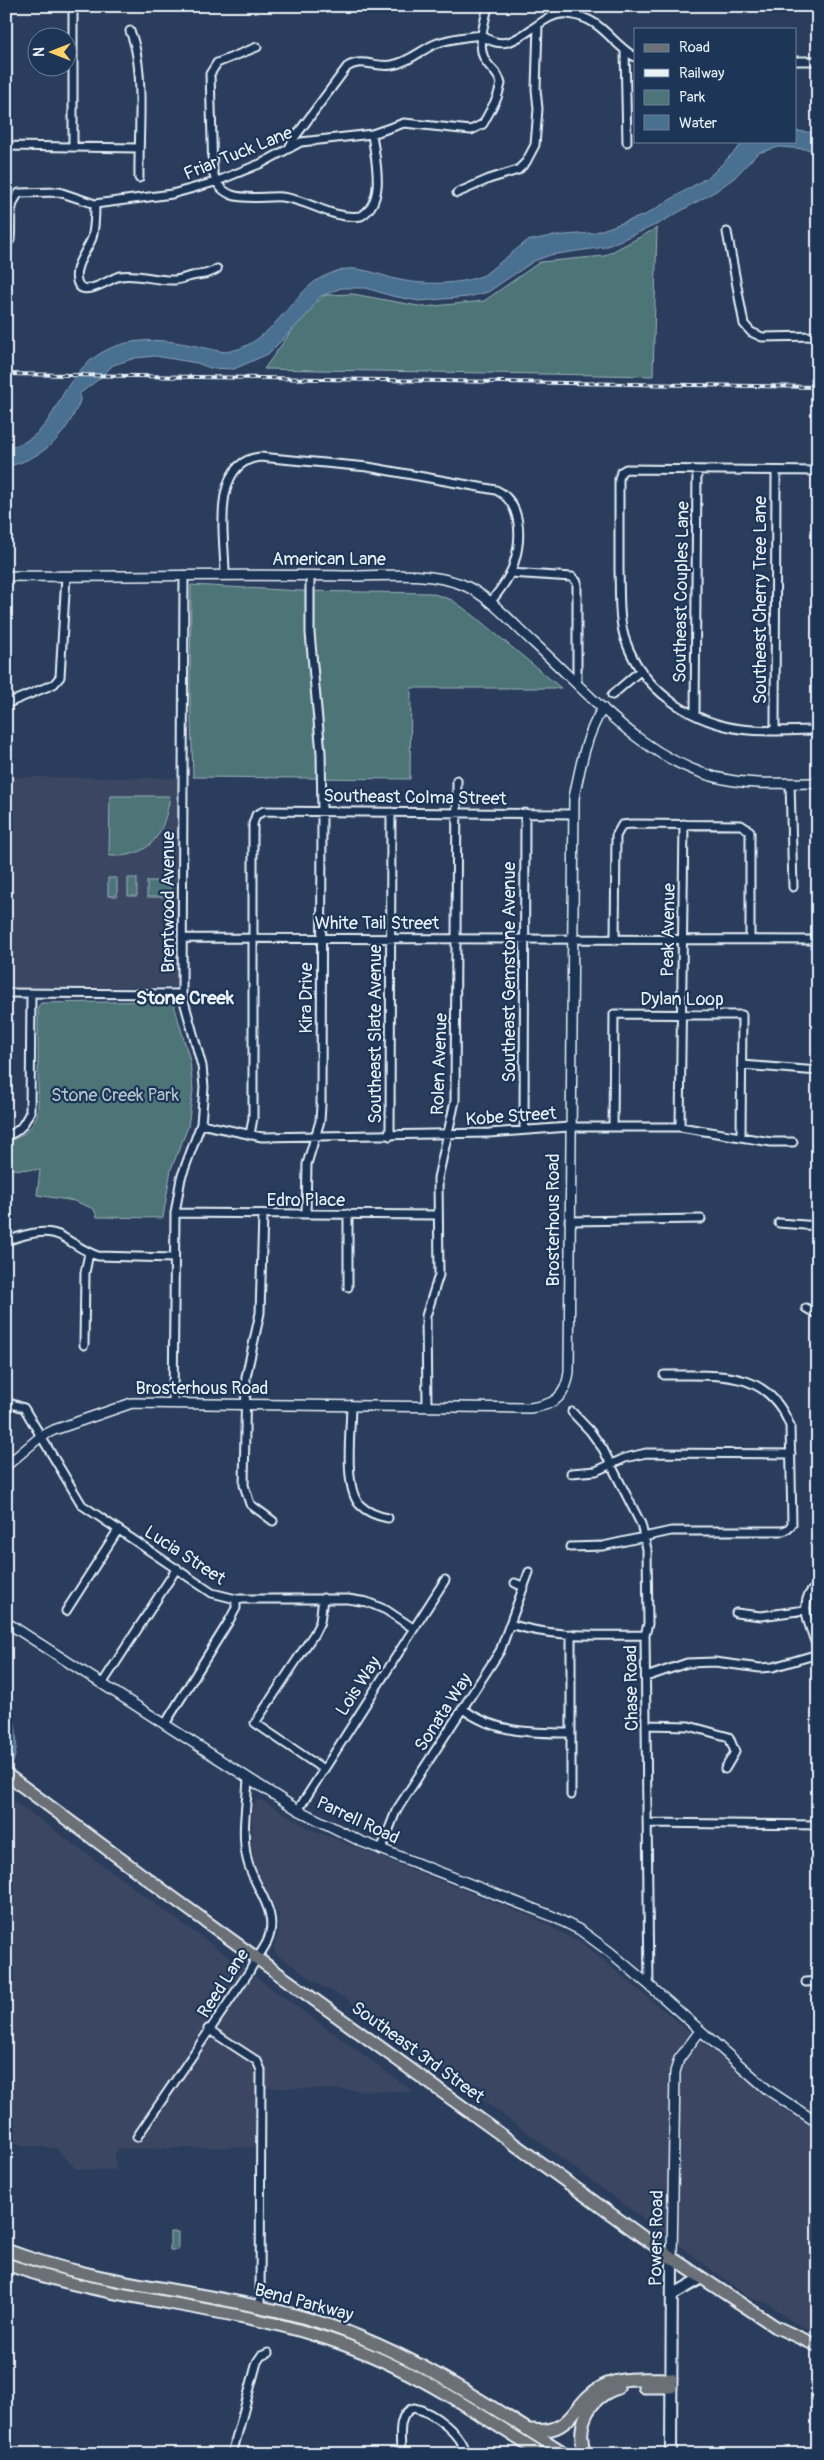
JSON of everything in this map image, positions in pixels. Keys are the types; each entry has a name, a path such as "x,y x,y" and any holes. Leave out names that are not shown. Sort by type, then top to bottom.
{"main road":[{"name":"Southeast 3rd Street","path":"8,1775 672,2258 776,2327 818,2346"},
{"name":"Bend Parkway","path":"6,2250 87,2273 260,2307 325,2324 387,2347 451,2382 566,2454"},
{"name":"Powers Road","path":"671,2454 672,2258"},
{"name":"Bend Parkway","path":"6,2264 74,2284 271,2323 348,2345 414,2375 542,2454"},
{"path":"672,2295 702,2278"},
{"path":"529,2430 547,2431 560,2427 590,2395 607,2384 622,2380 671,2383"},
{"path":"586,2454 582,2438 582,2424 590,2407 601,2396 622,2388 671,2383"}],"street":[{"path":"7,6 6,146 138,148"},
{"path":"73,6 73,146"},
{"name":"Friar Tuck Lane","path":"6,244 10,240 12,203 19,193 59,192 95,204 172,194 215,182 262,164 301,142 372,134 404,123 463,131 477,128 483,124 502,84 497,73 484,58 481,48 488,6"},
{"path":"289,148 295,137 347,67 353,63 361,61 392,65 402,62 434,44 482,35 489,41 509,42 524,37 554,14 579,16 595,23 613,37 625,51 634,56"},
{"path":"457,193 488,179 518,170 526,162 535,146 538,109 536,89 538,25"},
{"path":"130,31 136,44 139,178"},
{"path":"257,47 217,63 212,67 210,74 215,182 221,189 234,196 283,197 301,201 343,217 361,216 372,206 377,184 372,134"},
{"path":"625,51 627,142"},
{"path":"796,61 818,61"},
{"path":"95,204 95,224 91,239 78,266 76,276 77,283 81,287 86,289 104,285 120,276 173,280 208,275 217,269"},
{"path":"727,232 744,324 751,332 762,337 818,336"},
{"path":"225,574 224,495 228,479 238,466 251,458 260,457 368,467 496,490 511,500 516,509 518,532 515,562 490,603"},
{"path":"818,471 626,470 621,472 618,479 620,611 626,642 641,670 657,690 670,701 709,722 736,728 818,730"},
{"name":"Southeast Couples Lane","path":"695,714 697,470"},
{"name":"Southeast Cherry Tree Lane","path":"775,730 776,471"},
{"path":"510,573 572,577 577,582 577,682"},
{"name":"American Lane","path":"6,576 225,574 310,576 410,575 440,578 463,585 490,603 603,708"},
{"name":"Brentwood Avenue","path":"173,1402 175,1213 181,1178 202,1124 204,1087 202,1066 182,994 184,575"},
{"path":"6,704 54,684 60,677 66,576"},
{"name":"Kira Drive","path":"306,1214 307,1164 321,1105 322,780 310,633 310,576"},
{"path":"612,695 641,670"},
{"path":"603,708 647,745 684,765 729,780 790,783 818,782"},
{"name":"Brosterhous Road","path":"6,1466 40,1437 54,1430 132,1403 173,1402 530,1408 551,1404 559,1399 564,1391 569,1372 574,798 595,722 603,708"},
{"name":"Rolen Avenue","path":"427,1406 426,1316 439,1275 438,1215 440,1163 456,1101 457,780"},
{"path":"790,783 792,887"},
{"name":"Southeast Colma Street","path":"253,938 253,824 256,814 264,811 574,814"},
{"name":"Southeast Slate Avenue","path":"390,812 390,1136"},
{"name":"Southeast Gemstone Avenue","path":"524,813 524,1130"},
{"path":"615,940 616,836 619,830 622,825 684,824 741,825 750,831 750,940"},
{"name":"Peak Avenue","path":"680,1127 684,824"},
{"name":"White Tail Street","path":"182,938 818,940"},
{"path":"250,1135 253,1118 253,938"},
{"path":"6,993 182,994"},
{"path":"6,1136 15,1133 24,1125 30,1112 31,993"},
{"name":"Dylan Loop","path":"614,1127 614,1014 742,1015 741,1135"},
{"path":"742,1065 818,1071"},
{"name":"Kobe Street","path":"202,1124 250,1135 315,1136 449,1134 570,1127 680,1127 741,1135 771,1142 793,1142"},
{"name":"Edro Place","path":"175,1213 438,1215"},
{"path":"348,1214 348,1287"},
{"path":"263,1215 260,1313 246,1377 244,1404 244,1485 250,1504 273,1521"},
{"path":"569,1221 701,1219"},
{"path":"778,1223 818,1226"},
{"path":"6,1240 32,1233 45,1232 61,1236 98,1256 174,1258"},
{"path":"84,1345 85,1273 90,1253"},
{"path":"806,1308 818,1315"},
{"path":"570,1547 596,1548 671,1531 776,1532 788,1530 792,1524 790,1426 784,1411 775,1398 766,1391 740,1378 664,1375"},
{"name":"Lucia Street","path":"6,1402 24,1408 76,1498 87,1509 212,1593 236,1599 322,1598 367,1602 386,1610 414,1628"},
{"path":"351,1405 350,1484 358,1504 374,1515 388,1518"},
{"name":"Chase Road","path":"572,1412 590,1431 611,1465 641,1524 647,1549 648,1624 645,1635 649,1984"},
{"path":"571,1473 590,1473 625,1458 646,1453 791,1454"},
{"path":"66,1611 118,1530"},
{"path":"102,1684 177,1568"},
{"name":"Sonata Way","path":"381,1850 396,1811 500,1651 529,1572"},
{"name":"Lois Way","path":"298,1810 322,1769 445,1580"},
{"path":"515,1583 524,1587"},
{"path":"818,1586 808,1593 805,1610 818,1650"},
{"path":"322,1598 320,1622 314,1634 256,1723 322,1769"},
{"path":"164,1724 230,1621 236,1608 236,1599"},
{"path":"736,1613 760,1616 805,1610"},
{"name":"Parrell Road","path":"6,1622 298,1810 381,1850 552,1916 595,1941 649,1984 779,2098 818,2123"},
{"path":"510,1624 530,1631 571,1634 645,1635"},
{"path":"571,1634 571,1795"},
{"path":"646,1677 687,1663 715,1662 760,1668 773,1667 818,1654"},
{"path":"462,1709 483,1722 504,1729 527,1733 570,1733"},
{"path":"646,1725 689,1726 730,1737 735,1752 726,1769"},
{"name":"Reed Lane","path":"248,1778 245,1840 247,1859 272,1920 266,1944 208,2029 258,2061 260,2070 260,2307"},
{"path":"648,1823 818,1825"},
{"path":"806,1982 818,1981"},
{"path":"137,2137 208,2029"},
{"name":"Powers Road","path":"672,2258 675,2072 679,2059 700,2030"},
{"path":"232,2454 257,2362 261,2356 268,2353"},
{"path":"401,2454 402,2420 406,2412 414,2408 452,2430 461,2440 465,2454"}],"shaded area":[{"path":"6,777 179,778 177,984 175,987 6,987"},
{"path":"6,1795 414,2092 256,2087 257,2147 119,2149 115,2154 115,2170 76,2169 56,2148 21,2145 6,2138"},
{"path":"262,1800 312,1830 536,1919 583,1944 772,2100 818,2129 818,2334 790,2320 770,2304 750,2298 347,1999 323,1987 276,1954 274,1946 279,1932 279,1916 254,1864 252,1849 253,1806"}],"green space":[{"path":"657,228 653,376 264,369 306,311 325,295 353,294 424,307 484,301 540,262 604,256"},
{"path":"191,585 301,591 431,593 452,600 473,615 561,688 411,688 410,779 193,777 190,692"},
{"path":"110,796 170,796 164,822 153,841 146,848 124,856 109,856"},
{"path":"108,878 117,878 117,896 108,896"},
{"path":"128,878 137,878 137,896 128,896"},
{"path":"147,881 170,881 170,897 147,897"},
{"name":"Stone Creek Park","path":"173,1001 190,1061 193,1090 188,1127 171,1169 163,1218 97,1217 94,1209 74,1201 37,1195 40,1170 6,1169 6,1142 27,1131 34,1122 38,1111 38,1007 41,1003"},
{"path":"170,2232 178,2232 178,2250 170,2250"}],"water":[{"path":"796,131 818,133 818,150 779,147 758,153 734,178 716,191 658,224 605,247 550,255 534,261 488,292 468,297 419,301 392,296 366,288 341,288 319,297 309,313 268,354 234,369 210,368 197,363 155,356 135,358 113,365 99,379 79,394 80,401 69,423 47,448 18,464 6,467 6,448 22,443 36,434 48,420 75,376 93,359 114,347 127,343 152,340 225,352 239,349 252,342 274,325 315,281 345,269 369,271 400,280 420,283 464,281 475,278 484,275 527,241 551,236 593,233 645,215 711,175 746,142 796,142"},
{"path":"6,1697 15,1727 16,1747 11,1767 6,1776"}],"railway":[{"path":"6,374 818,387"}],"district":[{"name":"Stone Creek","path":"185,997"}]}
